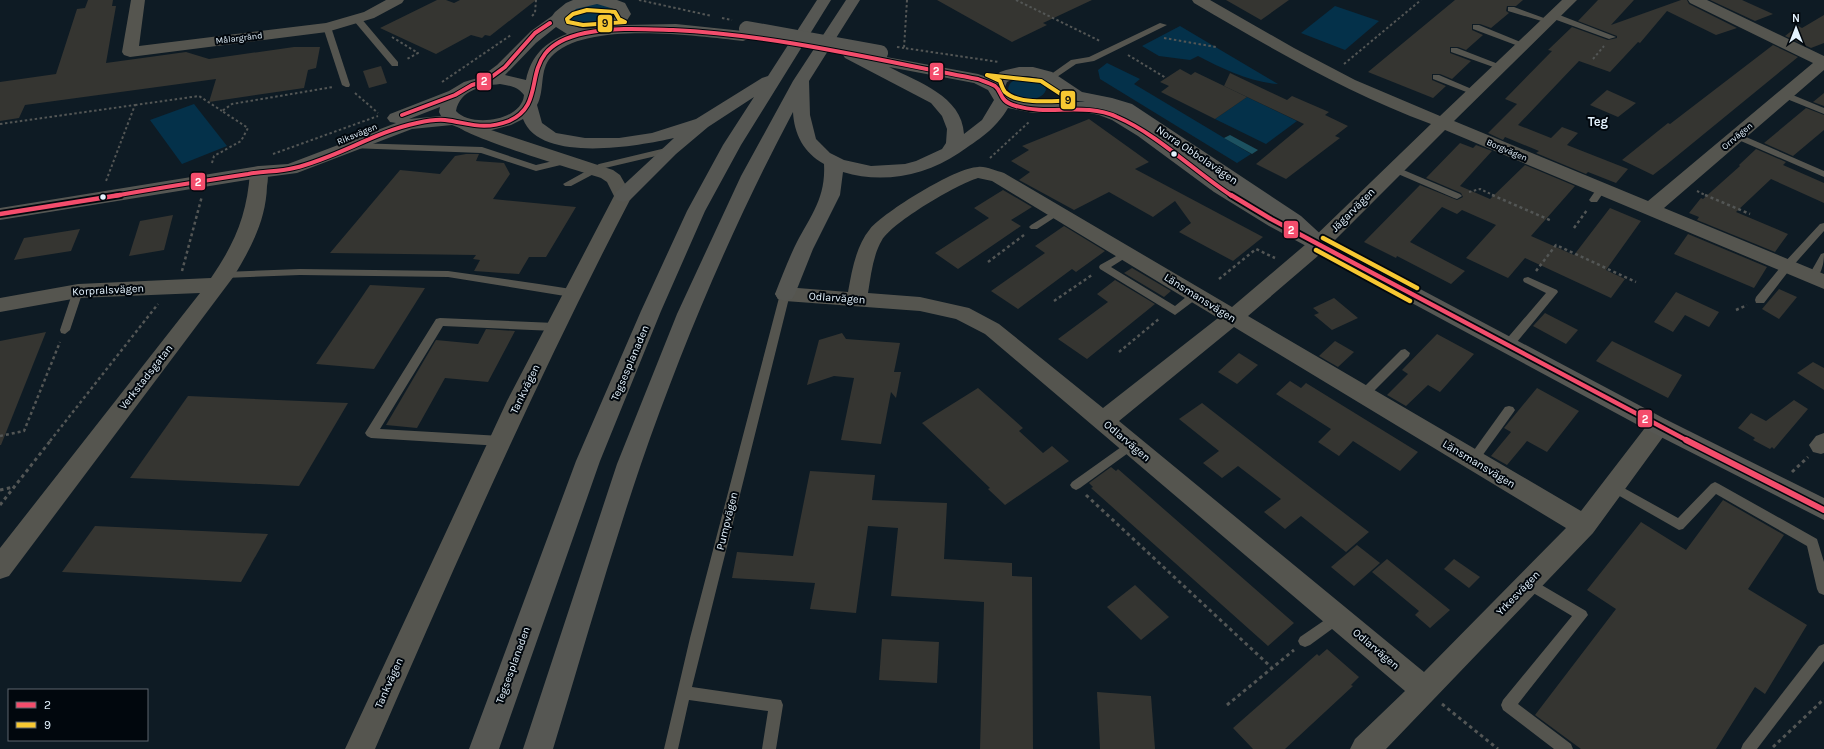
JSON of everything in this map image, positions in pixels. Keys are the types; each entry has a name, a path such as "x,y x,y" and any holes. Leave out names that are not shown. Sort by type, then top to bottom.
{"street":[{"name":"Målargränd","path":"138,0 130,52 327,27 357,19 387,1"},
{"name":"Tegsesplanaden","path":"484,749 588,461 652,311 700,204 732,145 824,0"},
{"path":"538,749 629,464 687,314 750,176 801,81 853,0"},
{"name":"Borgvägen","path":"1199,0 1331,75 1414,113 1444,123 1598,195 1650,210 1818,280"},
{"name":"Jägarvägen","path":"1103,422 1232,318 1320,244 1394,169 1476,93 1570,0"},
{"path":"1694,0 1824,62"},
{"path":"568,3 606,1 620,6 624,14 616,24 604,30"},
{"name":"Riksvägen","path":"486,81 505,67 535,34 547,24 559,19 568,3"},
{"name":"Norra Obbolavägen","path":"624,14 636,19 650,22 706,24 877,60 943,64 1016,72 1034,72 1057,82 1081,97 1107,101 1126,108 1294,220 1320,244"},
{"path":"559,19 563,27 576,32 584,33"},
{"name":"Norra Obbolavägen","path":"584,33 604,30 676,29 745,32 851,55 978,79 1017,106 1039,113 1090,108 1116,116 1131,124 1208,180 1282,227 1320,244 1659,426 1824,510"},
{"path":"584,33 566,39 548,49 539,62 534,74 530,101 534,126 541,132 564,140 584,144 606,145 646,140 702,123"},
{"path":"877,60 936,97 945,106 952,116 955,128 955,139 950,150"},
{"name":"Orrvägen","path":"1650,210 1824,62"},
{"path":"801,81 806,137 812,146 833,163 864,171 901,170 931,162 978,134 995,117 1002,78 1016,72"},
{"path":"455,95 446,108 447,112 459,122 566,161 607,174 614,179 623,196 670,150 702,123 774,77"},
{"name":"Riksvägen","path":"0,214 283,160 343,140 455,95 472,85 486,81 502,80 517,82 528,87 530,101 518,116 502,123 481,126 459,122 409,124 291,169 263,164"},
{"path":"1039,113 1060,97 1057,82"},
{"path":"785,294 803,249 831,195 834,180 833,163"},
{"name":"Verkstadsgatan","path":"0,568 221,280 244,243 258,201 263,164"},
{"path":"856,300 867,250 878,232 895,217 960,179 976,172"},
{"name":"Länsmansvägen","path":"976,172 998,177 1127,253 1232,318 1584,526"},
{"name":"Tankvägen","path":"360,749 447,554 571,293 623,196"},
{"name":"Korpralsvägen","path":"0,305 78,291 172,287 221,280"},
{"name":"Odlarvägen","path":"785,294 920,304 962,313 992,328 1425,690"},
{"name":"Yrkesvägen","path":"1365,749 1425,690 1584,526 1659,426"}],"lane":[{"path":"1511,9 1612,37"},
{"path":"357,19 395,64"},
{"path":"1057,82 1074,62 1091,59 1163,25"},
{"path":"327,27 346,85"},
{"path":"1476,27 1524,45"},
{"path":"1454,50 1502,67"},
{"path":"1436,77 1476,93"},
{"path":"1785,95 1824,111"},
{"path":"1737,136 1824,174"},
{"path":"354,146 482,150 536,168 566,161"},
{"path":"568,184 593,170 615,162 670,150"},
{"path":"1394,169 1457,196"},
{"path":"1034,227 1057,212"},
{"path":"1760,300 1787,266 1823,226"},
{"path":"1127,253 1104,267 1175,311 1195,295"},
{"path":"1818,280 1824,256"},
{"path":"221,280 300,272 448,274 571,293"},
{"path":"1508,345 1552,292 1528,280"},
{"path":"65,330 78,291"},
{"name":"Pumpvägen","path":"671,749 785,294"},
{"path":"501,441 371,433 440,322 555,327"},
{"path":"1363,395 1405,353"},
{"path":"1473,460 1509,410"},
{"path":"1076,485 1131,445"},
{"path":"1613,487 1679,525 1715,487 1813,543 1824,589"},
{"path":"1528,583 1581,615 1508,705 1566,749"},
{"path":"1305,641 1338,617"},
{"path":"1748,749 1824,650"},
{"path":"684,693 776,705 768,749"}],"path":[{"path":"531,18 535,13 536,0"},
{"path":"639,0 722,18"},
{"path":"904,48 907,0"},
{"path":"1016,0 1115,47 1166,78"},
{"path":"1331,75 1421,0"},
{"path":"440,83 516,31"},
{"path":"1144,34 1216,47"},
{"path":"388,36 418,54 395,64"},
{"path":"222,111 232,104 346,85 380,115 329,135 263,164"},
{"path":"0,124 199,96 248,128 241,141 214,156 181,274 0,505"},
{"path":"104,184 135,106"},
{"path":"976,172 1039,113"},
{"path":"1680,184 1750,214"},
{"path":"1457,196 1480,189 1552,221"},
{"path":"1574,228 1598,195"},
{"path":"988,262 1034,227"},
{"path":"1528,280 1556,244 1636,282"},
{"path":"1219,279 1256,249 1281,261"},
{"path":"1054,301 1104,267"},
{"path":"1119,352 1172,309"},
{"path":"0,436 24,431 65,330"},
{"path":"1076,485 1271,667"},
{"path":"0,490 14,487"},
{"path":"1227,705 1271,667 1305,641"},
{"path":"1425,690 1498,749"},
{"path":"1771,749 1824,699"}],"shaded area":[{"path":"596,4 611,8 614,12 605,22 597,25 581,26 570,21 568,15 575,8"},
{"path":"1335,6 1379,21 1345,50 1301,33"},
{"path":"1180,26 1278,84 1247,78 1198,56 1190,60 1159,56 1142,46"},
{"path":"1107,63 1140,79 1134,84 1251,154 1237,163 1100,79 1098,70"},
{"path":"1020,78 1040,81 1045,86 1046,90 1039,97 1033,99 1016,96 1008,89 1011,83"},
{"path":"1247,97 1297,121 1266,144 1215,119"},
{"path":"194,104 227,146 182,164 150,120"},
{"path":"1230,135 1258,150 1252,154 1224,138"}],"building":[{"path":"88,0 113,0 112,6 116,6 106,63 186,52 209,59 294,47 320,47 316,68 308,70 304,88 209,102 216,79 25,105 19,118 0,121 0,82 56,74 77,9 85,8"},
{"path":"437,0 446,0 454,3 460,0 536,0 490,36 485,35 482,38 471,35 436,54 380,28"},
{"path":"937,0 1092,0 1043,23 1047,25 1012,42"},
{"path":"1226,0 1289,0 1261,20"},
{"path":"1455,0 1523,0 1516,6 1507,6 1506,11 1509,13 1491,28 1480,24 1472,24 1472,30 1483,35 1466,50 1458,47 1450,47 1450,53 1471,61 1452,79 1440,74 1432,74 1432,80 1446,86 1433,98 1368,72"},
{"path":"1598,0 1634,0 1611,25 1681,0 1687,0 1689,4 1737,28 1716,35 1667,11 1640,43 1638,42 1610,72 1579,61 1518,125 1551,138 1562,127 1578,133 1567,145 1628,169 1616,183 1588,172 1586,174 1536,153 1539,151 1505,137 1503,140 1488,133 1517,104 1505,99 1552,51 1548,50 1572,27 1608,40 1617,38 1617,36 1578,21"},
{"path":"1710,0 1742,0 1773,14 1755,21"},
{"path":"1824,15 1824,43 1811,48 1785,36 1798,26 1802,28"},
{"path":"1773,45 1798,57 1653,175 1622,160 1668,123 1670,124"},
{"path":"381,66 387,83 369,88 363,71"},
{"path":"1180,69 1191,75 1195,72 1247,97 1215,119 1161,92 1169,86 1160,82"},
{"path":"1230,73 1287,100 1292,96 1329,112 1325,115 1348,126 1335,136 1340,138 1286,179 1256,164 1304,124 1224,86"},
{"path":"1607,90 1636,103 1618,117 1590,105"},
{"path":"1824,93 1824,106 1813,102"},
{"path":"1806,108 1824,115 1824,130 1793,156 1764,143"},
{"path":"1089,119 1149,162 1135,169 1263,237 1233,261 1179,232 1191,223 1175,201 1153,217 1109,192 1074,210 1019,180 1030,172 1011,161 1029,150 1022,146"},
{"path":"1460,143 1473,148 1476,145 1492,151 1460,186 1490,199 1525,165 1575,186 1531,236 1574,255 1610,208 1641,221 1606,270 1625,279 1611,298 1525,258 1508,278 1466,258 1496,225 1462,210 1457,214 1442,207 1410,242 1465,271 1451,284 1397,256 1396,258 1364,242 1420,185 1457,200 1463,197 1461,193 1426,178"},
{"path":"1756,149 1786,162 1783,165 1824,183 1824,203 1771,179 1736,212 1788,234 1775,252 1697,220 1699,217 1689,213 1701,198 1703,199 1740,166 1739,165"},
{"path":"479,154 476,161 504,163 510,174 493,199 576,207 546,257 529,257 519,274 474,271 480,260 473,259 476,255 330,253 400,170 440,174 455,156"},
{"path":"1003,190 1032,207 1011,220 1021,226 958,269 935,253 989,218 974,208"},
{"path":"173,215 164,250 129,256 140,221"},
{"path":"1064,226 1105,251 1076,272 1072,269 1018,309 991,291 1045,253 1035,246"},
{"path":"80,229 71,251 14,260 24,238"},
{"path":"1688,234 1767,267 1754,288 1674,254"},
{"path":"1132,268 1171,291 1164,297 1124,273"},
{"path":"1115,280 1155,304 1087,359 1058,339 1108,302 1097,294"},
{"path":"370,285 425,288 374,369 316,364"},
{"path":"1779,289 1797,297 1779,319 1762,309"},
{"path":"1676,292 1719,312 1709,327 1685,315 1673,332 1654,322"},
{"path":"1334,298 1358,318 1332,330 1314,315 1319,313 1313,308"},
{"path":"1545,313 1578,330 1566,344 1533,326"},
{"path":"486,329 515,331 488,382 445,378 417,428 386,425 436,340 478,344"},
{"path":"46,332 1,445 0,445 0,341"},
{"path":"842,333 846,339 900,343 894,372 901,372 896,398 891,392 881,444 841,440 854,378 834,376 807,385 819,340"},
{"path":"1437,334 1474,354 1440,392 1428,385 1406,406 1387,395 1408,374 1402,370"},
{"path":"1335,341 1354,352 1338,367 1319,356"},
{"path":"1612,341 1682,375 1668,398 1596,361"},
{"path":"1239,353 1258,365 1237,384 1218,372"},
{"path":"1813,362 1824,368 1824,390 1797,373"},
{"path":"1290,381 1301,388 1306,383 1418,452 1400,471 1353,441 1339,456 1318,442 1331,429 1276,394"},
{"path":"978,388 1023,428 1019,431 1043,453 1052,446 1069,461 1005,505 988,489 990,488 922,423"},
{"path":"1537,388 1579,411 1547,452 1527,441 1507,465 1491,456 1511,432 1504,428"},
{"path":"188,396 348,403 299,486 130,478"},
{"path":"1794,400 1808,409 1774,449 1772,447 1770,449 1753,440 1755,438 1738,428 1751,413 1766,421"},
{"path":"1202,403 1369,532 1346,552 1301,516 1285,529 1264,512 1281,499 1238,466 1222,478 1203,463 1219,451 1179,419"},
{"path":"1111,467 1116,471 1118,469 1294,623 1268,646 1091,488 1093,487 1089,483"},
{"path":"810,471 875,475 872,500 947,503 944,559 1012,563 1012,576 1032,577 1033,749 980,749 984,602 891,596 898,528 868,526 856,613 810,609 815,583 732,578 737,552 793,556"},
{"path":"1723,500 1784,535 1748,589 1807,625 1765,694 1755,687 1716,749 1581,749 1535,715 1616,609 1587,590 1641,522 1686,550"},
{"path":"95,526 268,534 241,582 62,572"},
{"path":"1357,545 1380,563 1354,586 1331,567"},
{"path":"1387,559 1450,610 1430,628 1415,615 1419,611 1372,572"},
{"path":"1454,559 1480,577 1469,588 1444,569"},
{"path":"1135,585 1169,617 1141,640 1107,607"},
{"path":"882,639 939,642 937,683 879,680"},
{"path":"1327,649 1359,677 1351,685 1353,686 1285,749 1253,749 1233,728 1317,654 1319,656"},
{"path":"1097,692 1151,696 1155,749 1100,749"}],"transit line":[{"name":"9","path":"587,10 615,12 619,19 625,22 583,25 568,22 567,19 573,14 587,10"},
{"name":"2","path":"402,115 455,95 472,85 486,81 505,67 535,33 550,23"},
{"name":"2","path":"0,214 259,172 278,171 293,168 314,162 378,135 411,124 434,120 451,121 480,127 500,124 519,115 527,107 531,98 537,66 542,56 551,47 575,35 608,30 651,29 734,35 775,41 978,79 996,87 1002,99 1015,106 1039,109 1093,110 1105,112 1117,117 1152,137 1213,183 1271,219 1659,426 1824,510"},
{"name":"9","path":"987,75 1041,81 1070,100 1042,101 1019,99 1005,92 1000,81 987,75"},
{"name":"9","path":"1323,238 1417,288"},
{"name":"9","path":"1316,250 1410,301"}],"district":[{"name":"Teg","path":"1598,121"}]}
